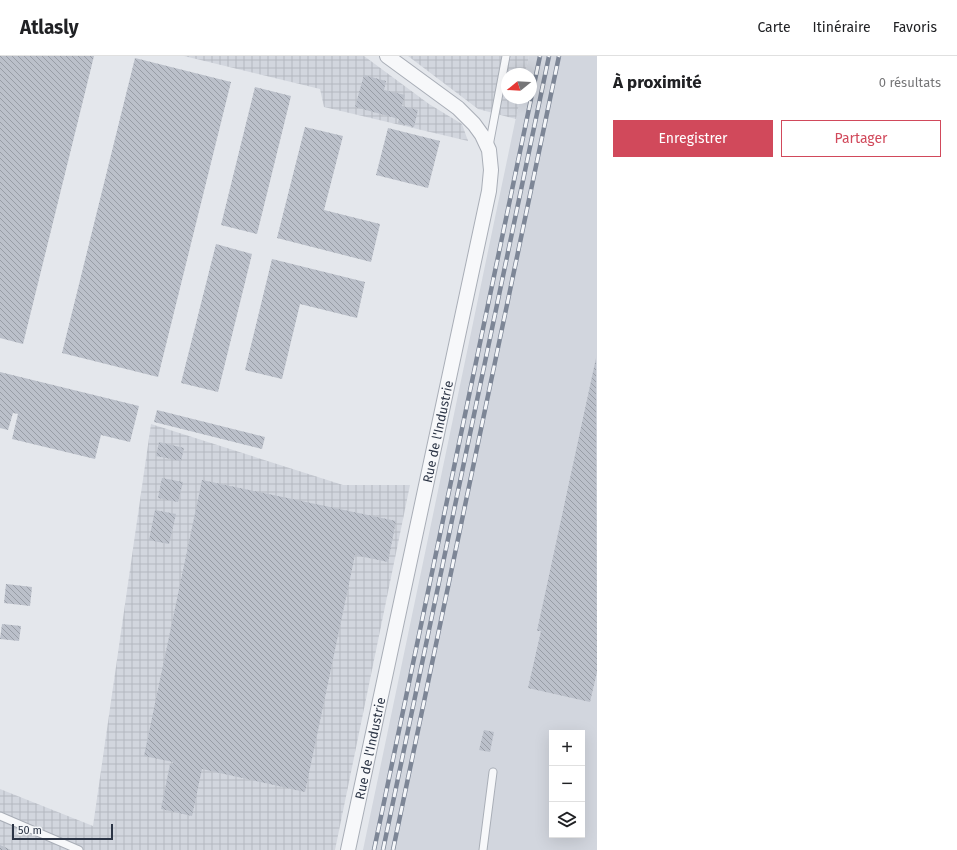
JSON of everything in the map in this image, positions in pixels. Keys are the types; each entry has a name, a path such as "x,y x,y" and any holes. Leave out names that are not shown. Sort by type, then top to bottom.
{"street":[{"name":"Rue de l'Industrie","path":"348,850 489,191 491,170 489,150 482,135 474,124 458,108 387,56"}],"lane":[{"path":"489,150 506,56"},
{"path":"483,850 493,772"},
{"path":"0,816 79,850"}],"shaded area":[{"path":"184,56 364,56 429,104 462,124 468,141 324,107 320,89"},
{"path":"408,56 529,56 526,68 501,68 501,104 519,104 516,119 478,109"},
{"path":"529,56 597,56 597,850 363,850 519,104 537,104 537,68 526,68"},
{"path":"151,424 343,485 410,485 335,850 0,850 0,789 93,826"}],"building":[{"path":"0,56 94,56 23,344 0,338"},
{"path":"135,58 231,82 158,377 62,353"},
{"path":"364,75 386,81 384,90 405,95 402,106 418,110 414,127 398,123 399,119 355,107"},
{"path":"255,87 291,96 257,234 221,225"},
{"path":"305,127 343,136 324,210 380,224 371,262 277,238"},
{"path":"388,128 440,141 428,188 376,175"},
{"path":"216,244 252,254 218,392 181,383"},
{"path":"272,259 365,282 357,318 300,304 282,379 245,370"},
{"path":"596,358 597,672 590,702 528,688 541,631 537,631"},
{"path":"0,372 139,406 130,442 101,435 95,459 12,439 18,414 13,413 8,430 0,428"},
{"path":"157,410 265,437 262,449 154,422"},
{"path":"159,442 184,448 181,461 156,456"},
{"path":"162,478 183,482 178,502 158,498"},
{"path":"202,480 396,521 388,562 355,555 305,792 202,769 192,816 161,809 170,764 173,764 173,762 144,756"},
{"path":"155,510 176,514 169,544 149,540"},
{"path":"6,584 32,587 30,606 4,603"},
{"path":"2,624 21,626 19,641 0,639"},
{"path":"484,730 494,732 490,752 479,750"},
{"path":"0,845 11,850 0,850"}],"railway":[{"path":"374,850 540,56"},
{"path":"383,850 549,56"},
{"path":"393,850 559,56"}]}
